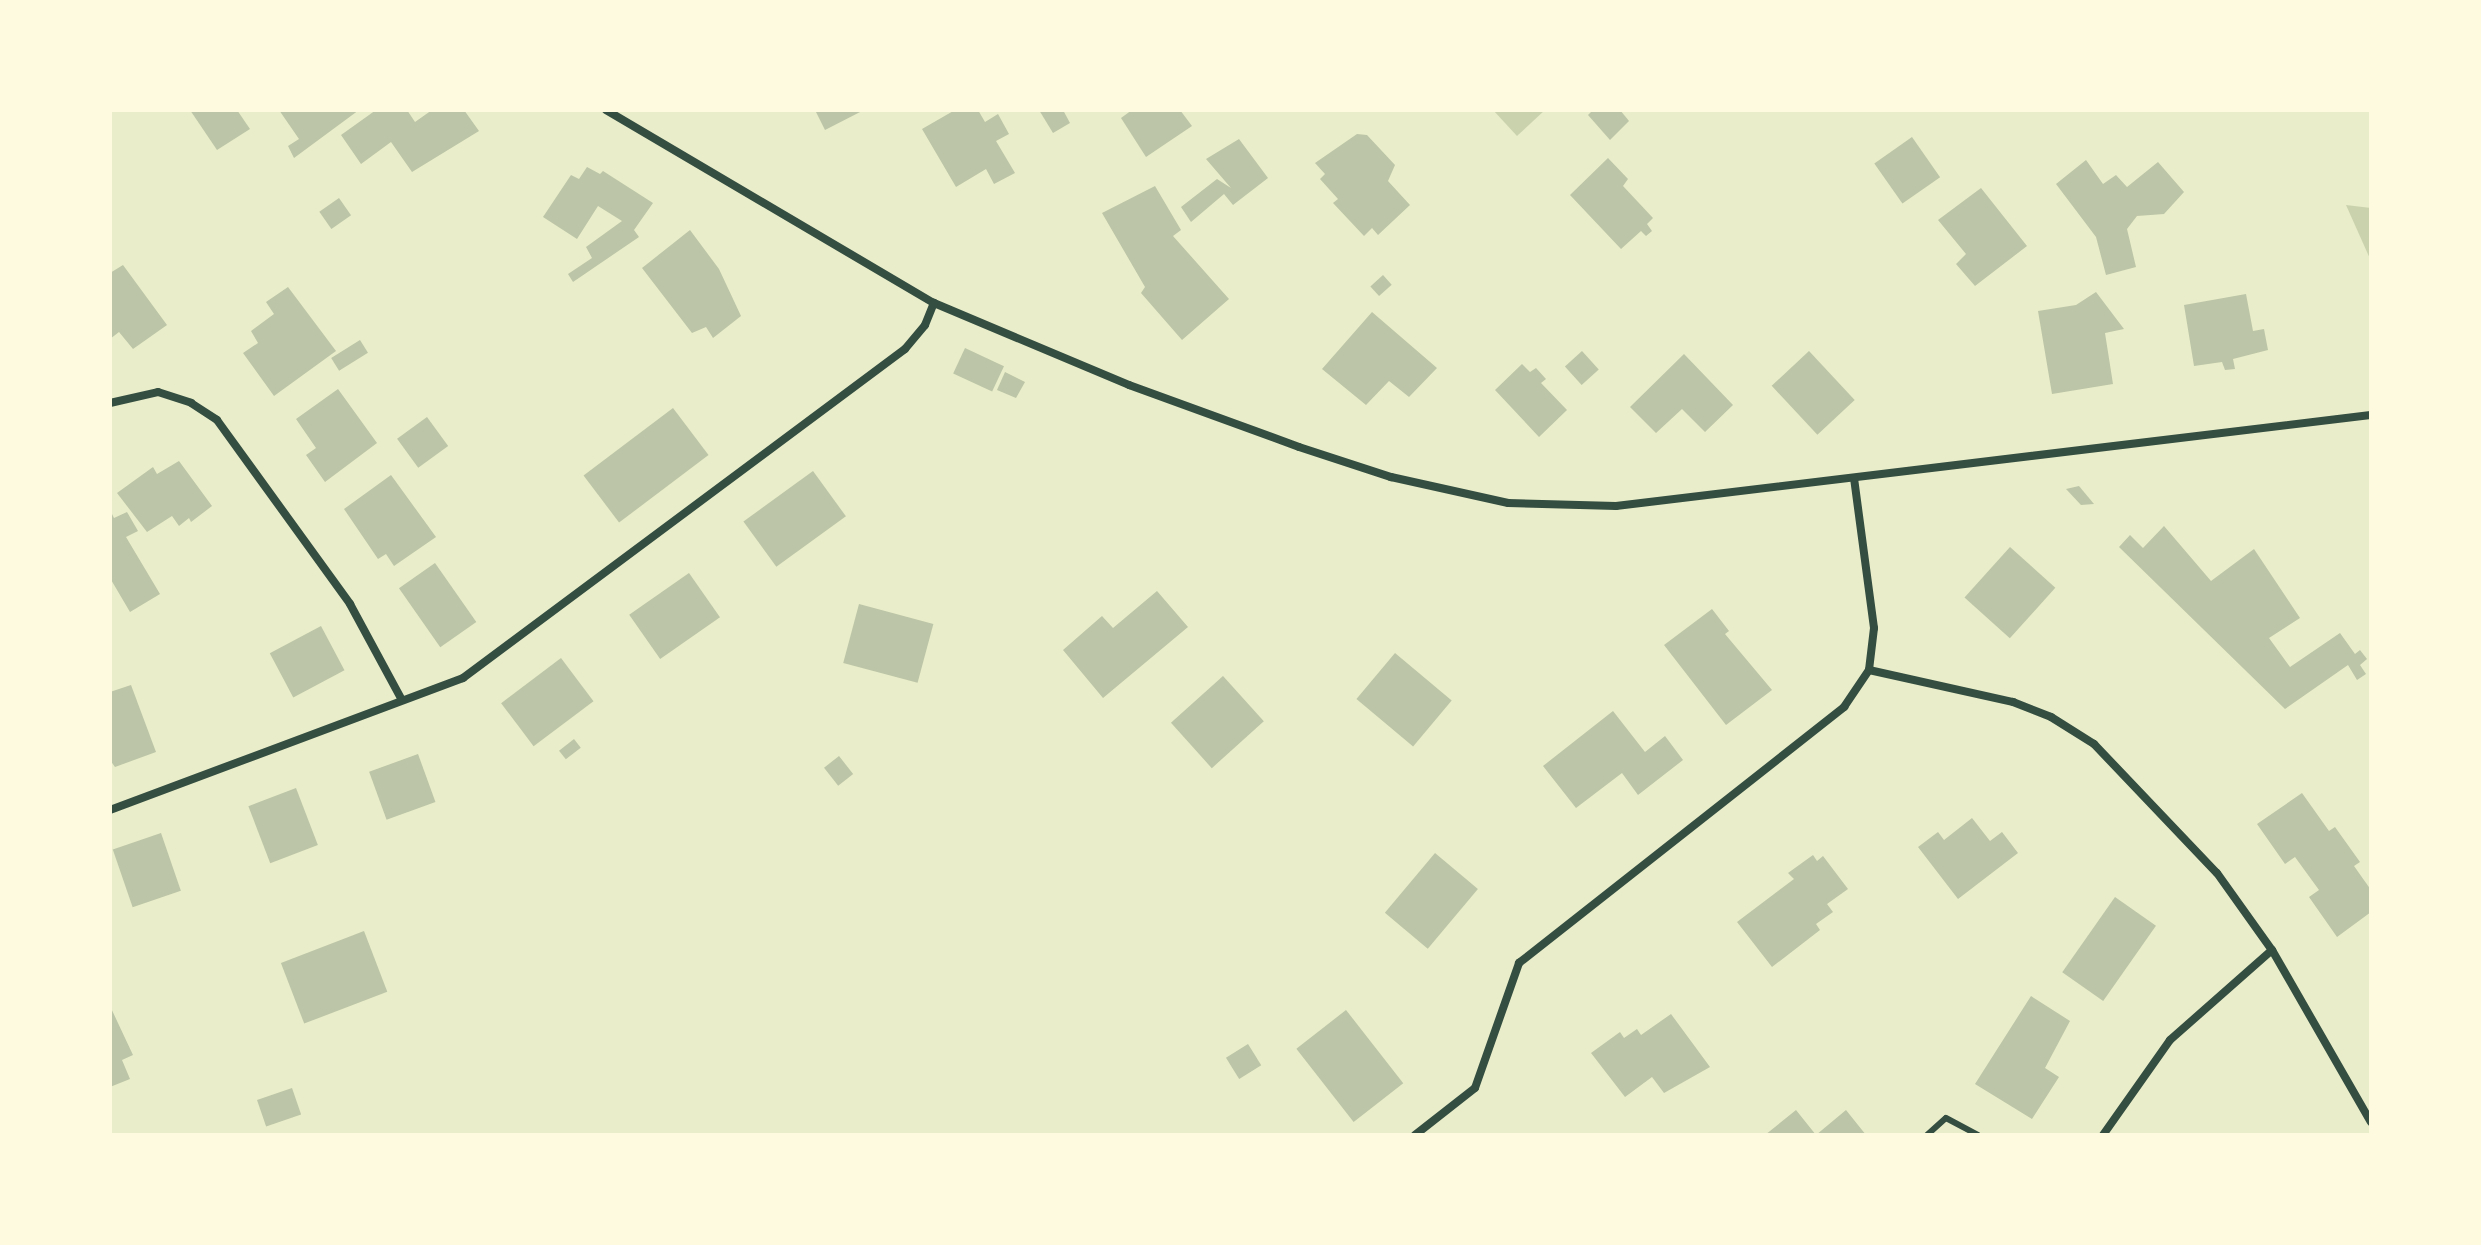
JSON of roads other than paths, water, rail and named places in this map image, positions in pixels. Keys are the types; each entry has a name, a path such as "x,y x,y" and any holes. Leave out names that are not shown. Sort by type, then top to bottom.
{"street":[{"path":"606,110 934,303 1208,415 1449,492 1508,503 1616,506 2371,415"},
{"path":"110,810 463,678 905,349 925,325 934,303"},
{"path":"110,403 158,392 191,403 217,420 350,604 402,700"},
{"path":"1415,1135 1475,1088 1519,963 1844,707 1869,670 1874,628 1854,478"},
{"path":"1869,670 2013,702 2051,717 2094,744 2217,873 2272,950 2371,1122"},
{"path":"2103,1135 2170,1040 2272,950"}],"lane":[{"path":"1927,1135 1946,1118 1978,1135"}]}
